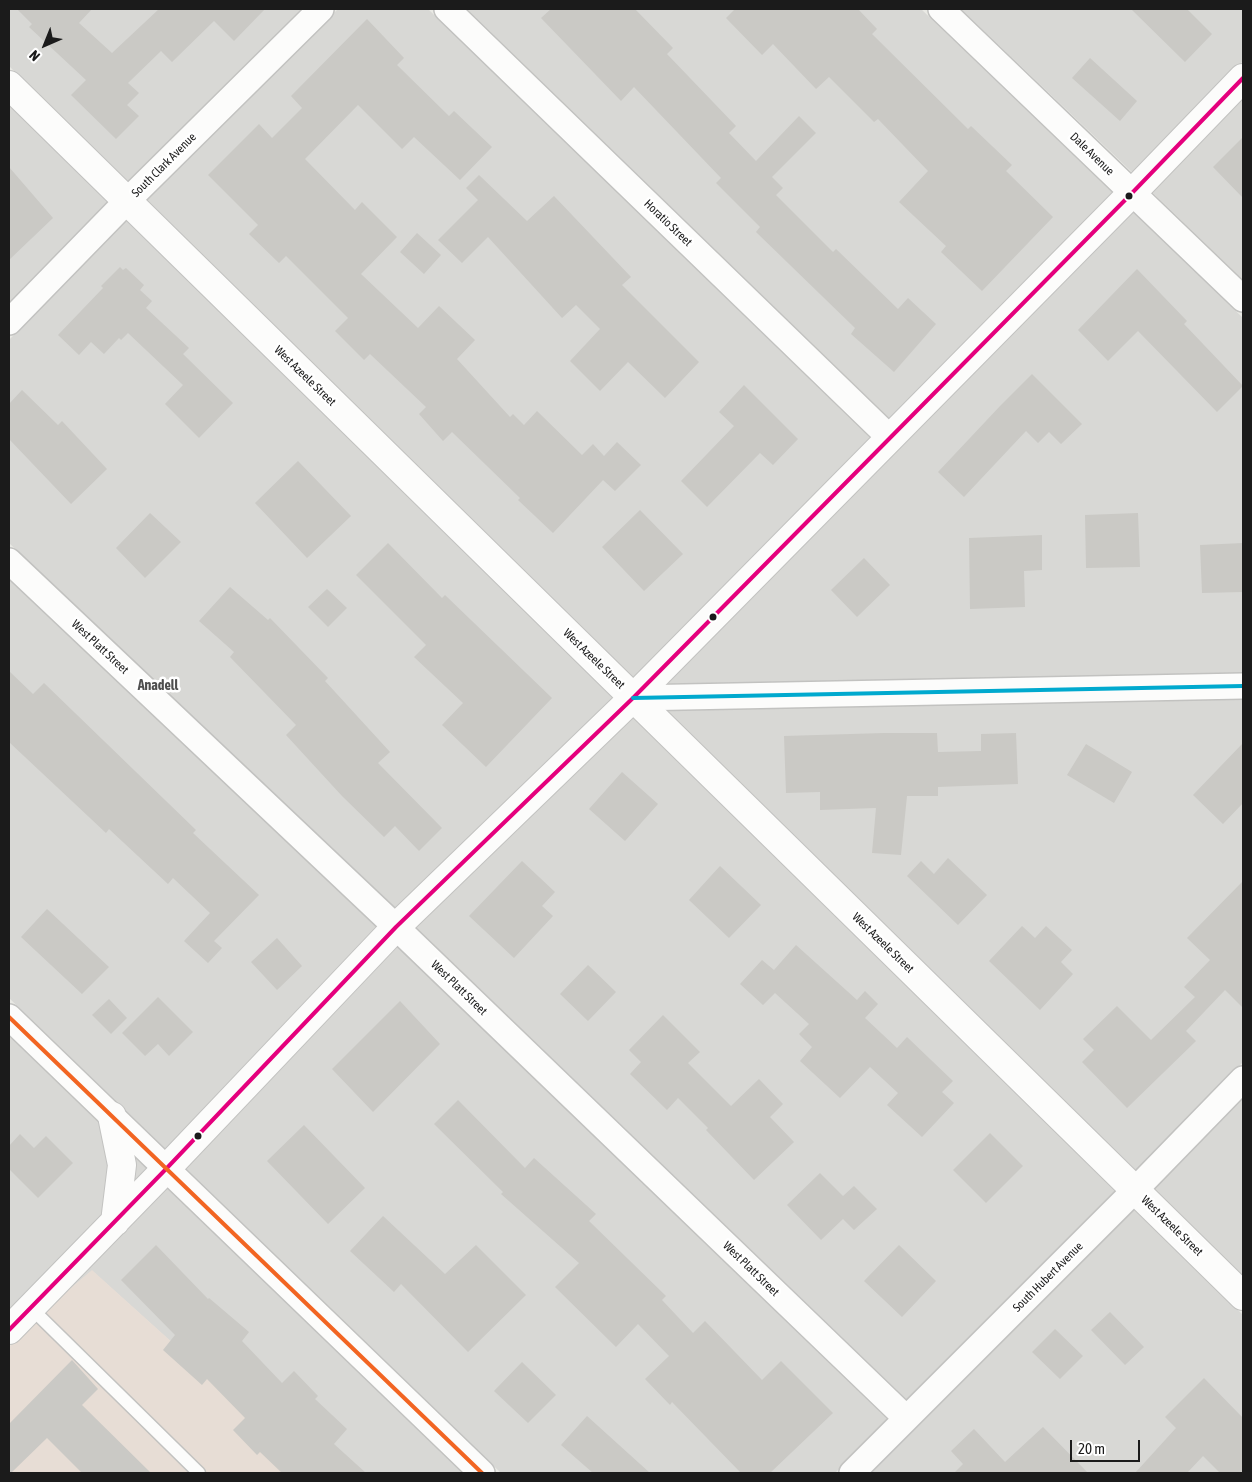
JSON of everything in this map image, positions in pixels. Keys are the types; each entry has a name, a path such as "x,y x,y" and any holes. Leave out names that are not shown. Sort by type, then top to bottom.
{"street":[{"name":"South Clark Avenue","path":"9,322 321,9"},
{"name":"Horatio Street","path":"447,9 889,437"},
{"name":"Dale Avenue","path":"941,9 1243,299"},
{"path":"9,1330 166,1169 396,927 633,698 1133,192 1243,78"},
{"name":"West Azeele Street","path":"9,85 1243,1296"},
{"name":"West Platt Street","path":"9,561 396,927 906,1418"},
{"path":"633,698 1243,686"},
{"path":"9,1017 482,1473"},
{"name":"South Hubert Avenue","path":"852,1473 1135,1190 1243,1079"},
{"path":"112,1116 122,1165 115,1222"}],"lane":[{"path":"31,1308 199,1473"}],"shaded area":[{"path":"9,9 304,9 128,184 9,66"},
{"path":"338,9 428,9 871,439 634,680 145,201"},
{"path":"467,9 921,9 1114,194 890,419"},
{"path":"961,9 1243,9 1243,61 1134,174"},
{"path":"1243,96 1243,280 1151,191"},
{"path":"9,104 109,203 9,305"},
{"path":"1132,210 1243,318 1243,673 663,684"},
{"path":"126,220 615,699 397,909 9,543 9,340"},
{"path":"9,580 378,929 167,1151 9,998"},
{"path":"1243,699 1243,1062 1136,1172 665,710"},
{"path":"632,716 1117,1191 907,1400 415,926"},
{"path":"396,945 888,1420 835,1473 501,1473 184,1168"},
{"path":"9,1036 148,1170 9,1313"},
{"path":"1243,1097 1243,1277 1153,1189"},
{"path":"166,1187 462,1473 317,1473 92,1271 46,1309"},
{"path":"1134,1208 1243,1315 1243,1473 869,1473"},
{"path":"92,1270 317,1473 9,1473 9,1347 47,1308"}],"building":[{"path":"17,9 92,9 79,23 112,53 159,9 265,9 234,41 214,21 172,62 161,51 128,83 139,93 127,105 139,116 116,139 71,95 86,80 29,27 32,24"},
{"path":"551,9 635,9 673,48 667,54 736,126 729,133 756,161 799,116 816,133 772,177 783,188 776,195 833,252 836,249 898,309 908,298 936,324 894,372 851,334 855,328 756,232 760,227 716,183 721,178 634,87 621,101 541,18"},
{"path":"735,9 858,9 877,29 872,34 968,129 971,126 1012,165 1006,171 1053,217 982,291 941,252 946,246 899,202 928,171 878,119 874,122 829,77 816,89 773,44 762,55 726,18"},
{"path":"1131,9 1187,9 1212,34 1185,62"},
{"path":"367,19 404,58 397,65 449,116 454,111 492,147 460,180 414,137 402,149 358,105 305,159 355,210 362,202 397,237 361,274 418,328 439,306 475,340 457,359 510,417 513,414 524,425 537,411 582,455 593,444 604,456 617,442 641,465 615,491 603,480 553,533 452,432 443,441 419,414 426,407 370,354 364,360 335,331 348,318 286,256 279,263 249,234 258,225 208,175 259,124 272,138 302,108 291,96"},
{"path":"1090,58 1137,101 1120,121 1072,78"},
{"path":"1243,137 1243,198 1213,167"},
{"path":"9,167 53,218 9,260"},
{"path":"479,175 527,221 554,196 631,277 622,285 699,362 665,398 628,362 600,391 570,361 600,329 576,305 562,318 488,237 462,263 438,240 478,200 466,188"},
{"path":"417,233 441,255 424,274 400,252"},
{"path":"120,267 123,270 126,268 144,285 140,290 152,301 146,308 189,348 183,354 233,403 199,438 165,404 183,385 128,333 121,340 119,338 104,354 91,342 79,355 58,335 103,288 101,286"},
{"path":"1137,269 1187,321 1184,324 1243,386 1217,412 1138,331 1108,361 1078,330"},
{"path":"1032,374 1082,424 1061,444 1049,432 1038,443 1026,431 964,497 938,472"},
{"path":"744,385 798,439 773,465 760,453 707,507 681,481 734,426 719,412"},
{"path":"22,390 58,425 62,421 107,469 71,504 9,439 9,404"},
{"path":"298,461 351,516 307,558 255,503"},
{"path":"640,510 683,554 644,591 602,547"},
{"path":"150,513 181,542 145,578 116,548"},
{"path":"1138,513 1140,567 1086,568 1085,515"},
{"path":"1042,535 1042,570 1024,571 1025,607 970,609 969,538"},
{"path":"388,543 442,598 445,595 552,698 486,767 442,725 463,703 414,657 426,645 356,575"},
{"path":"1243,543 1243,592 1202,593 1200,545"},
{"path":"864,558 890,585 857,617 831,590"},
{"path":"230,587 268,620 270,618 328,678 325,681 390,752 378,763 442,828 419,851 395,826 384,837 342,796 286,735 296,725 230,657 234,652 199,621"},
{"path":"327,589 347,608 328,627 308,607"},
{"path":"9,671 33,694 44,683 196,830 193,833 259,895 214,941 222,948 208,963 184,941 210,913 173,878 168,884 109,829 106,833 9,742"},
{"path":"937,733 938,752 981,751 981,734 1016,733 1018,784 938,787 938,796 907,796 901,855 872,853 876,808 820,810 820,792 786,793 784,736"},
{"path":"1243,743 1243,803 1223,824 1193,795"},
{"path":"1086,744 1132,772 1114,803 1067,775"},
{"path":"622,772 658,804 625,841 589,809"},
{"path":"948,858 987,895 958,925 907,876 921,861 934,874"},
{"path":"522,861 555,892 542,906 553,916 514,958 469,916"},
{"path":"720,866 761,905 729,938 689,900"},
{"path":"1243,881 1243,1008 1225,990 1186,1031 1196,1041 1127,1108 1082,1062 1094,1050 1083,1039 1117,1006 1151,1040 1195,997 1184,987 1210,960 1187,938"},
{"path":"47,909 109,967 82,994 21,937"},
{"path":"1022,926 1035,938 1046,926 1072,950 1061,962 1073,974 1040,1010 989,961"},
{"path":"277,938 302,966 277,990 251,962"},
{"path":"796,945 857,1000 865,991 878,1004 865,1018 897,1048 907,1037 953,1081 942,1092 954,1103 922,1137 887,1105 898,1093 870,1067 840,1098 800,1061 812,1047 799,1034 809,1024 775,993 763,1005 740,984 762,960 774,970"},
{"path":"588,965 616,992 588,1021 560,994"},
{"path":"158,997 193,1032 169,1056 158,1044 145,1056 122,1033"},
{"path":"109,999 127,1018 111,1034 92,1015"},
{"path":"400,1001 440,1044 373,1112 332,1069"},
{"path":"663,1015 700,1052 688,1063 731,1106 759,1079 783,1104 770,1117 794,1142 754,1180 706,1130 708,1128 678,1098 667,1110 630,1074 641,1062 629,1050"},
{"path":"458,1100 525,1168 534,1158 596,1214 589,1221 666,1296 662,1300 693,1333 705,1321 762,1380 781,1361 833,1413 770,1473 741,1473 672,1402 670,1405 645,1379 669,1356 638,1324 616,1347 555,1287 579,1263 501,1194 503,1192 434,1124"},
{"path":"304,1125 365,1188 328,1224 267,1161"},
{"path":"990,1133 1023,1166 986,1203 953,1170"},
{"path":"20,1134 34,1148 46,1136 73,1163 38,1198 9,1169 9,1146"},
{"path":"820,1173 843,1196 854,1186 877,1209 854,1230 843,1219 821,1240 787,1205"},
{"path":"383,1216 445,1274 476,1245 526,1295 468,1352 401,1284 394,1292 350,1251"},
{"path":"156,1245 208,1299 249,1332 242,1341 282,1383 294,1371 318,1396 315,1399 347,1429 334,1444 366,1473 282,1473 260,1452 257,1455 233,1430 245,1418 207,1379 202,1385 163,1350 175,1335 121,1280"},
{"path":"899,1245 936,1281 902,1317 864,1281"},
{"path":"1110,1312 1144,1347 1125,1365 1091,1330"},
{"path":"1055,1329 1083,1356 1060,1379 1032,1352"},
{"path":"72,1360 98,1389 82,1405 151,1473 82,1473 47,1438 9,1473 9,1424"},
{"path":"522,1362 556,1395 528,1423 494,1391"},
{"path":"1204,1378 1243,1418 1243,1473 1220,1473 1203,1456 1187,1473 1135,1473 1176,1428 1165,1417"},
{"path":"587,1416 650,1473 593,1473 561,1445"},
{"path":"1043,1427 1088,1473 954,1473 963,1464 951,1451 974,1429 1005,1462"}],"transit line":[{"path":"9,1330 166,1169 396,927 633,698 1133,192 1243,78"},
{"path":"633,698 1243,686"},
{"path":"9,1017 482,1473"}],"district":[{"name":"Anadell","path":"158,686"}]}
